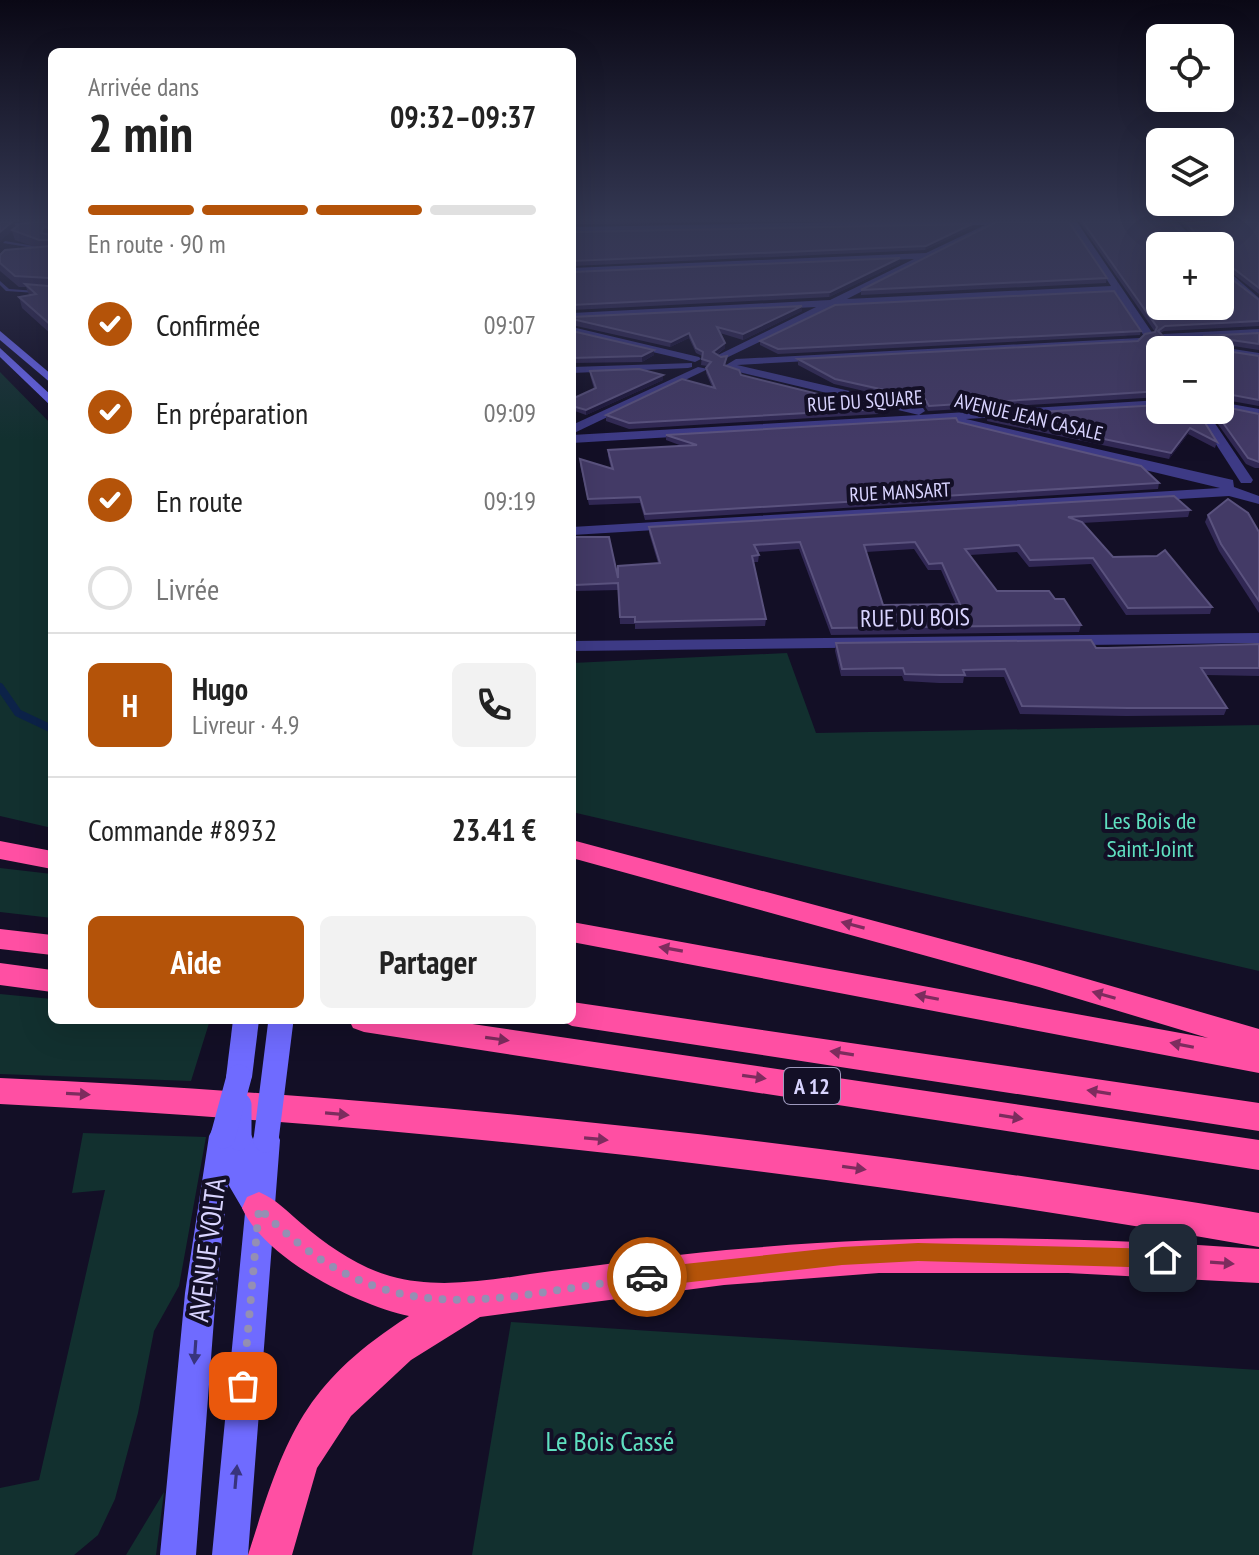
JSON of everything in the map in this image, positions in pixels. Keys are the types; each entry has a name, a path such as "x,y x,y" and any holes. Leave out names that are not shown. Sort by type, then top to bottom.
{"highway":[{"path":"0,850 48,859"},
{"path":"576,850 1039,976 1259,1041"},
{"path":"576,933 1259,1060"},
{"path":"0,939 48,945"},
{"path":"0,974 48,980"},
{"name":"A 12","path":"576,1015 1259,1117"},
{"name":"A 12","path":"391,1024 1259,1155"},
{"path":"0,1091 170,1099 753,1153 1094,1202 1259,1230"},
{"path":"259,1208 289,1238 355,1281 413,1299 475,1299 745,1265 918,1252 1004,1252 1259,1266"},
{"path":"270,1555 303,1452 327,1415 389,1350 475,1299"}],"main road":[{"path":"0,334 48,377"},
{"path":"0,351 48,399"},
{"path":"243,1138 239,1077 246,1024"},
{"path":"259,1208 245,1192 237,1173 243,1138 280,1024"},
{"name":"AVENUE VOLTA","path":"178,1555 198,1314 213,1185 243,1138"},
{"name":"AVENUE VOLTA","path":"230,1555 259,1208"}],"street":[{"path":"728,362 850,295"},
{"path":"576,316 996,295"},
{"path":"1121,295 1151,336"},
{"path":"576,331 696,364"},
{"path":"1227,336 1259,332"},
{"path":"1136,340 1136,335 1148,334"},
{"path":"576,370 1146,342"},
{"path":"1234,353 1259,356"},
{"name":"AVENUE JEAN CASALE","path":"728,362 1228,488 1258,502"},
{"path":"576,428 696,364"},
{"name":"RUE DU SQUARE","path":"576,439 1146,405"},
{"path":"1234,409 1259,413"},
{"path":"1210,424 1253,482 1228,488"},
{"name":"RUE MANSART","path":"576,531 1228,488"},
{"name":"RUE DU BOIS","path":"576,646 1259,638"}],"green space":[{"path":"0,372 48,421 48,827 0,816"},
{"name":"Les Bois de Saint-Joint","path":"787,653 816,733 1259,725 1259,971 576,813 576,663"},
{"path":"0,868 48,874 48,918 0,912"},
{"path":"0,994 48,999 48,1024 209,1024 191,1081 0,1074"},
{"path":"83,1133 206,1137 179,1286 154,1331 138,1413 115,1499 98,1535 74,1555 0,1555 0,1488 39,1480 105,1190 72,1193"},
{"name":"Le Bois Cassé","path":"511,1322 1259,1370 1259,1555 472,1555"},
{"path":"164,1492 156,1555 126,1555"}],"building":[{"path":"48,295 48,322 19,297"},
{"path":"576,295 779,295 576,305"},
{"path":"1043,295 1116,295 1141,331 778,349 760,341 835,305"},
{"path":"1134,295 1146,295 1146,311"},
{"path":"1234,295 1252,295 1259,300 1259,321 1165,326 1158,331 1163,336 1146,336 1146,392 929,406 925,399 835,379 798,359 1138,341 1145,334 1155,332 1157,327 1152,320 1234,320"},
{"path":"802,306 743,334 717,327 725,343 713,352 721,357 727,356 724,365 739,370 741,375 879,409 629,423 606,415 682,379 715,388 706,368 711,362 702,359 703,352 696,348 689,333 671,342 576,320 576,317"},
{"path":"576,332 654,350 642,356 576,358"},
{"path":"1259,333 1259,344 1234,340 1234,336 1203,336"},
{"path":"1234,352 1259,356 1259,400 1234,395"},
{"path":"639,369 663,375 586,410 576,407 576,397 596,388 590,371"},
{"path":"1146,406 1146,424 1206,424 1217,442 1190,428 1171,453 988,415"},
{"path":"1234,409 1259,414 1259,462 1248,458 1224,424 1234,424"},
{"path":"956,418 958,422 1141,466 1159,483 645,514 640,497 588,499 580,459 613,469 608,450 697,445 666,435"},
{"path":"1174,496 1190,510 1068,517 1082,522 1113,557 1157,556 1165,550 1212,607 1128,608 1093,558 1030,560 1019,545 965,549 997,591 1049,591 1055,599 1064,599 1081,625 832,628 800,542 754,545 759,555 752,556 766,619 635,622 635,617 620,617 618,583 576,585 576,537 609,537 618,578 618,566 660,563 649,527","holes":["915,542 929,564 942,563 960,604 883,605 864,545"]},
{"path":"1228,499 1248,513 1259,532 1259,601 1221,544 1208,515"},
{"path":"1091,640 1096,648 1259,644 1259,668 1201,668 1227,708 1022,706 1005,669 963,670 965,675 940,675 905,674 903,668 842,669 836,643"}],"waterway":[{"path":"0,687 18,713 48,727"}],"way so far":[{"path":"243,1386 259,1208 289,1238 355,1281 413,1299 475,1299 647,1277"}],"route":[{"path":"647,1277 842,1256 918,1252 1163,1258"}]}
